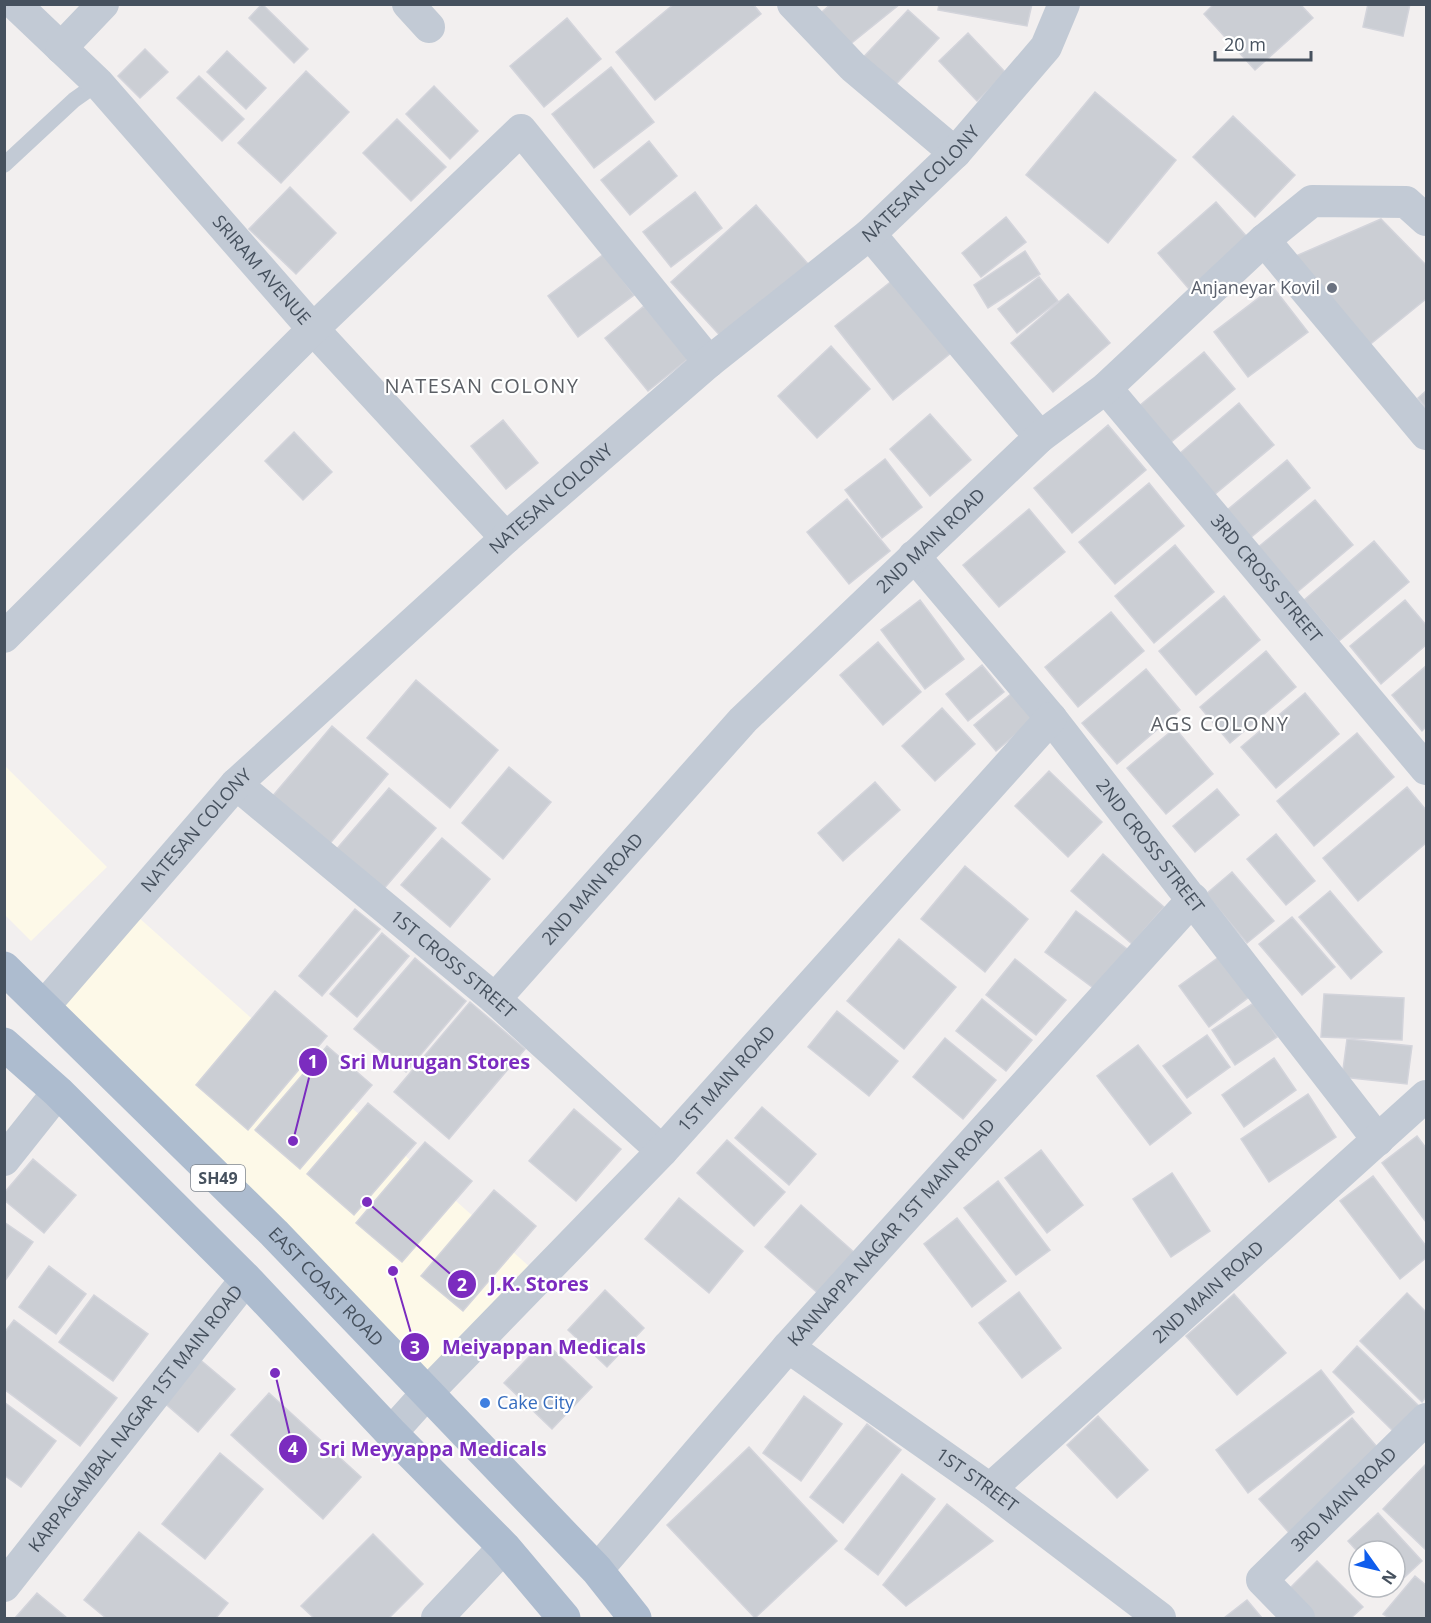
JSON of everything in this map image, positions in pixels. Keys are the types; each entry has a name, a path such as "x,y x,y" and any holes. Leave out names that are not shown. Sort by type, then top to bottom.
{"main road":[{"name":"EAST COAST ROAD","path":"4,968 45,1005 274,1233 597,1570 635,1618"},
{"name":"SH49","path":"4,1044 58,1092 246,1279 391,1433 504,1547 564,1618"}],"street":[{"name":"SRIRAM AVENUE","path":"15,4 98,83 313,329 506,538"},
{"path":"61,48 103,4"},
{"path":"408,4 429,27"},
{"path":"793,4 853,67 955,153"},
{"name":"NATESAN COLONY","path":"45,1005 236,784 506,538 709,362 870,234 955,153 1046,47 1064,4"},
{"path":"4,637 313,329 521,130 709,362"},
{"name":"2ND MAIN ROAD","path":"495,999 743,720 1040,437 1107,388 1264,240 1312,201 1406,202 1426,220"},
{"path":"870,234 1040,437"},
{"path":"1264,240 1426,434"},
{"name":"3RD CROSS STREET","path":"1107,388 1426,770"},
{"name":"2ND CROSS STREET","path":"914,556 1051,718 1378,1140"},
{"name":"1ST MAIN ROAD","path":"391,1433 662,1151 1051,718"},
{"name":"1ST CROSS STREET","path":"236,784 495,999 662,1151"},
{"name":"KANNAPPA NAGAR 1ST MAIN ROAD","path":"597,1570 788,1347 1193,899"},
{"path":"4,1160 58,1092"},
{"name":"2ND MAIN ROAD","path":"990,1489 1426,1096"},
{"name":"KARPAGAMBAL NAGAR 1ST MAIN ROAD","path":"4,1586 246,1279"},
{"name":"1ST STREET","path":"788,1347 990,1489 1160,1618"},
{"name":"3RD MAIN ROAD","path":"1299,1618 1262,1580 1426,1419"},
{"path":"437,1618 504,1547"}],"lane":[{"path":"4,165 74,100 98,83"}],"shaded area":[{"path":"4,765 107,867 31,941 5,915"},
{"path":"128,908 540,1276 426,1394 45,1005"}],"building":[{"path":"262,4 308,49 294,63 249,18"},
{"path":"674,4 753,4 761,14 655,100 616,52"},
{"path":"831,4 900,4 843,50 816,17"},
{"path":"939,4 1032,4 1027,26 938,10"},
{"path":"1214,4 1300,4 1313,18 1255,70 1204,14"},
{"path":"1368,4 1410,4 1403,36 1363,27"},
{"path":"908,10 939,38 886,95 855,66"},
{"path":"567,18 601,59 544,107 510,66"},
{"path":"968,33 1006,73 977,101 939,61"},
{"path":"145,49 168,72 140,98 118,76"},
{"path":"227,51 266,88 246,109 207,72"},
{"path":"611,67 654,122 594,168 552,114"},
{"path":"306,71 349,112 281,183 238,143"},
{"path":"199,76 244,119 222,141 177,98"},
{"path":"434,86 478,131 450,159 406,114"},
{"path":"1095,92 1176,160 1108,243 1026,175"},
{"path":"1233,116 1295,175 1255,217 1193,157"},
{"path":"397,119 446,167 411,201 363,153"},
{"path":"649,141 677,176 630,215 601,180"},
{"path":"290,187 336,233 296,274 249,229"},
{"path":"695,192 722,228 671,267 643,232"},
{"path":"1216,202 1248,238 1189,289 1158,253"},
{"path":"756,205 809,265 725,341 671,282"},
{"path":"1006,217 1026,242 981,277 962,253"},
{"path":"1381,219 1426,265 1426,299 1362,351 1289,259"},
{"path":"1025,251 1040,274 988,308 974,285"},
{"path":"604,254 634,295 578,337 548,296"},
{"path":"898,276 956,349 893,400 835,326"},
{"path":"1039,277 1058,301 1017,333 998,309"},
{"path":"1273,287 1308,332 1248,377 1214,332"},
{"path":"1068,294 1110,343 1053,392 1011,343"},
{"path":"644,306 688,359 648,391 605,338"},
{"path":"831,346 870,389 817,438 778,396"},
{"path":"1204,352 1235,389 1170,443 1139,406"},
{"path":"1426,391 1426,408 1418,398"},
{"path":"1239,403 1274,445 1214,495 1179,454"},
{"path":"930,414 971,460 930,496 890,449"},
{"path":"503,420 538,463 506,489 471,446"},
{"path":"1108,425 1146,470 1072,533 1034,488"},
{"path":"294,432 332,472 303,500 265,461"},
{"path":"885,459 922,507 882,538 845,490"},
{"path":"1287,460 1310,488 1249,539 1226,511"},
{"path":"1149,483 1184,526 1115,584 1079,542"},
{"path":"847,499 890,551 849,584 807,532"},
{"path":"1315,500 1353,545 1289,599 1251,553"},
{"path":"1029,509 1065,552 999,607 963,565"},
{"path":"1374,541 1409,582 1339,641 1304,600"},
{"path":"1175,545 1214,592 1154,643 1115,596"},
{"path":"1224,596 1260,640 1196,695 1159,651"},
{"path":"920,600 964,659 925,689 881,630"},
{"path":"1405,600 1426,625 1426,645 1381,684 1350,646"},
{"path":"1111,612 1144,651 1078,707 1045,667"},
{"path":"878,642 921,692 883,725 840,675"},
{"path":"1266,651 1296,687 1230,743 1200,707"},
{"path":"982,665 1004,692 968,721 946,694"},
{"path":"1426,666 1426,727 1422,731 1392,695"},
{"path":"1146,669 1180,710 1117,764 1082,723"},
{"path":"416,680 498,750 450,808 367,738"},
{"path":"1012,693 1034,719 996,751 974,725"},
{"path":"1305,693 1339,734 1276,788 1241,747"},
{"path":"942,708 975,744 935,781 902,746"},
{"path":"332,726 388,774 327,847 271,798"},
{"path":"1175,728 1213,774 1166,814 1127,768"},
{"path":"1357,733 1394,777 1314,846 1277,801"},
{"path":"509,767 551,802 503,859 462,823"},
{"path":"1049,771 1102,822 1068,857 1015,806"},
{"path":"875,782 900,810 843,861 818,833"},
{"path":"1407,787 1426,810 1426,843 1358,901 1323,858"},
{"path":"389,788 436,828 382,891 335,851"},
{"path":"1217,789 1239,815 1195,852 1173,826"},
{"path":"1276,834 1315,881 1286,905 1247,859"},
{"path":"442,838 490,879 450,927 401,885"},
{"path":"1103,854 1164,907 1132,944 1071,891"},
{"path":"965,866 1028,919 985,972 921,919"},
{"path":"1232,872 1274,921 1247,943 1206,894"},
{"path":"1330,891 1382,952 1351,979 1299,917"},
{"path":"355,909 380,929 322,996 299,976"},
{"path":"1076,911 1127,949 1096,990 1045,952"},
{"path":"1292,917 1335,967 1302,995 1259,944"},
{"path":"382,933 409,956 357,1017 330,994"},
{"path":"899,939 956,987 904,1049 847,1001"},
{"path":"1219,957 1249,997 1209,1027 1179,986"},
{"path":"415,958 466,1001 406,1072 354,1029"},
{"path":"1015,959 1066,1000 1036,1035 986,995"},
{"path":"275,991 327,1036 248,1130 196,1085"},
{"path":"1324,994 1404,998 1402,1040 1321,1037"},
{"path":"982,999 1032,1040 1006,1071 956,1031"},
{"path":"470,1002 525,1049 449,1139 394,1092"},
{"path":"1255,1002 1277,1037 1235,1065 1212,1030"},
{"path":"837,1011 898,1061 869,1096 808,1047"},
{"path":"1207,1035 1230,1067 1187,1098 1163,1066"},
{"path":"945,1038 996,1080 963,1119 913,1077"},
{"path":"1347,1039 1412,1046 1407,1084 1342,1077"},
{"path":"1138,1045 1191,1113 1150,1145 1097,1076"},
{"path":"327,1046 372,1085 300,1169 255,1130"},
{"path":"1274,1058 1296,1090 1244,1127 1222,1095"},
{"path":"1308,1094 1336,1137 1269,1182 1241,1139"},
{"path":"368,1103 416,1143 354,1215 307,1174"},
{"path":"762,1107 816,1154 789,1185 735,1138"},
{"path":"574,1109 621,1149 576,1201 529,1161"},
{"path":"1417,1136 1426,1148 1426,1222 1382,1163"},
{"path":"727,1140 785,1192 754,1226 697,1173"},
{"path":"425,1142 472,1181 402,1262 356,1223"},
{"path":"1041,1150 1083,1205 1047,1233 1005,1178"},
{"path":"33,1159 76,1195 44,1233 4,1200 4,1193"},
{"path":"1172,1173 1210,1231 1171,1257 1133,1199"},
{"path":"1373,1176 1426,1246 1426,1258 1400,1279 1340,1201"},
{"path":"998,1181 1050,1250 1016,1275 964,1208"},
{"path":"494,1190 536,1226 463,1311 421,1276"},
{"path":"679,1198 743,1251 709,1293 645,1239"},
{"path":"801,1205 856,1254 820,1295 765,1247"},
{"path":"957,1218 1006,1281 972,1307 924,1244"},
{"path":"4,1222 33,1242 4,1282"},
{"path":"49,1266 86,1294 56,1334 19,1307"},
{"path":"605,1290 644,1328 607,1367 568,1330"},
{"path":"1019,1292 1061,1348 1022,1378 979,1323"},
{"path":"1407,1293 1426,1312 1426,1397 1422,1402 1360,1341"},
{"path":"1234,1294 1286,1353 1237,1395 1186,1336"},
{"path":"94,1295 148,1334 113,1381 59,1342"},
{"path":"14,1320 117,1398 80,1446 4,1389 4,1333"},
{"path":"544,1341 592,1387 552,1429 504,1383"},
{"path":"1357,1346 1420,1407 1395,1433 1333,1372"},
{"path":"198,1358 235,1389 198,1432 162,1401"},
{"path":"1321,1370 1354,1412 1248,1493 1216,1450"},
{"path":"269,1393 361,1477 323,1519 231,1435"},
{"path":"804,1396 842,1424 801,1481 763,1453"},
{"path":"4,1402 56,1441 21,1487 4,1475"},
{"path":"1098,1416 1148,1470 1117,1498 1067,1445"},
{"path":"1352,1418 1384,1455 1292,1536 1259,1499"},
{"path":"867,1424 901,1450 843,1523 810,1497"},
{"path":"749,1447 837,1541 755,1618 667,1525"},
{"path":"220,1453 263,1489 205,1559 162,1524"},
{"path":"1425,1465 1426,1467 1426,1550 1383,1509"},
{"path":"902,1474 935,1499 878,1575 845,1549"},
{"path":"947,1504 993,1541 906,1606 883,1585"},
{"path":"1378,1513 1402,1539 1350,1539"},
{"path":"139,1532 228,1603 216,1618 106,1618 84,1600"},
{"path":"373,1534 423,1584 389,1618 314,1618 301,1606"},
{"path":"1407,1545 1422,1561 1407,1575"},
{"path":"1317,1561 1347,1591 1347,1599 1355,1599 1363,1607 1351,1618 1307,1618 1283,1595"},
{"path":"1415,1576 1426,1585 1426,1618 1389,1618 1383,1614 1396,1599 1407,1599 1407,1586"},
{"path":"37,1593 67,1618 15,1618"},
{"path":"1247,1600 1262,1618 1224,1618"}],"place":[{"name":"Anjaneyar Kovil","path":"1332,288"},
{"name":"Sri Murugan Stores","path":"293,1141"},
{"name":"J.K. Stores","path":"367,1202"},
{"name":"Meiyappan Medicals","path":"393,1271"},
{"name":"Sri Meyyappa Medicals","path":"275,1373"},
{"name":"Cake City","path":"485,1403"}],"district":[{"name":"NATESAN COLONY","path":"482,386"},
{"name":"AGS COLONY","path":"1220,724"}]}
